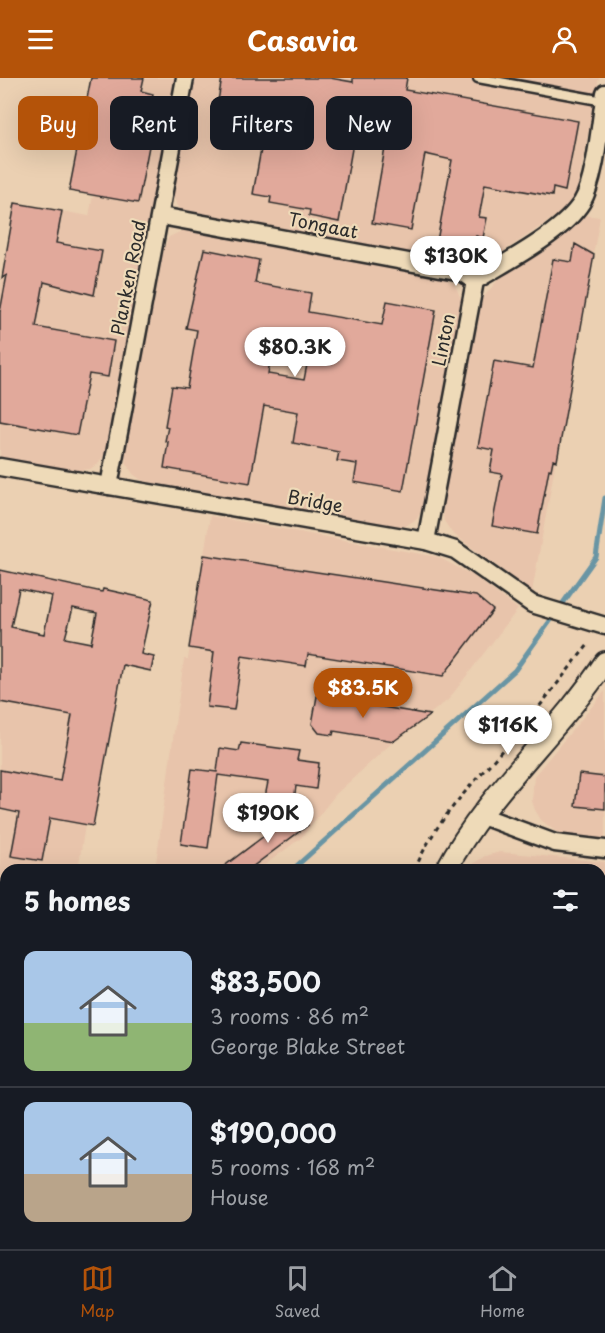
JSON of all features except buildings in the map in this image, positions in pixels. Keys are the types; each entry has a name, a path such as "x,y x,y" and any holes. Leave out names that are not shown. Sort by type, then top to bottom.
{"street":[{"name":"Planken Road","path":"110,486 185,78"},
{"path":"475,281 569,218 583,201 590,181 604,97"},
{"name":"Tongaat","path":"161,216 462,272 475,281"},
{"name":"Linton","path":"426,541 475,281"},
{"name":"Bridge","path":"0,467 426,541 455,550 532,604 597,625"},
{"path":"449,864 462,841 579,701 605,662"},
{"path":"482,816 555,843 605,849"}],"lane":[{"path":"478,78 604,97"}],"path":[{"path":"418,864 432,838 472,783 520,730 588,645"}],"shaded area":[{"path":"91,78 177,78 174,96 110,96 110,150 164,150 108,449 98,464 90,469 74,471 0,457 0,290 15,203 89,216 93,195 69,191 77,150 98,150 98,96 87,96"},
{"path":"193,78 599,78 577,191 573,201 565,210 483,265 181,211 173,197 181,150 198,150 198,96 190,96"},
{"path":"584,215 600,217 532,592 452,533 444,521 442,508 478,311 483,298 501,276"},
{"path":"186,229 435,275 454,283 462,301 424,506 417,519 403,527 394,528 144,482 133,474 126,463 125,451 162,252 169,237"},
{"path":"210,516 438,557 472,575 518,609 448,700 394,741 336,794 301,838 266,864 156,864 184,659 188,659"},
{"path":"0,649 121,674 93,826 85,825 79,864 0,864"},
{"path":"605,691 605,840 568,836 555,831 541,820 535,810 532,801 534,776"},
{"path":"500,852 605,862 605,864 472,864 485,856"}],"waterway":[{"path":"299,864 515,670 596,557 605,498"}]}
